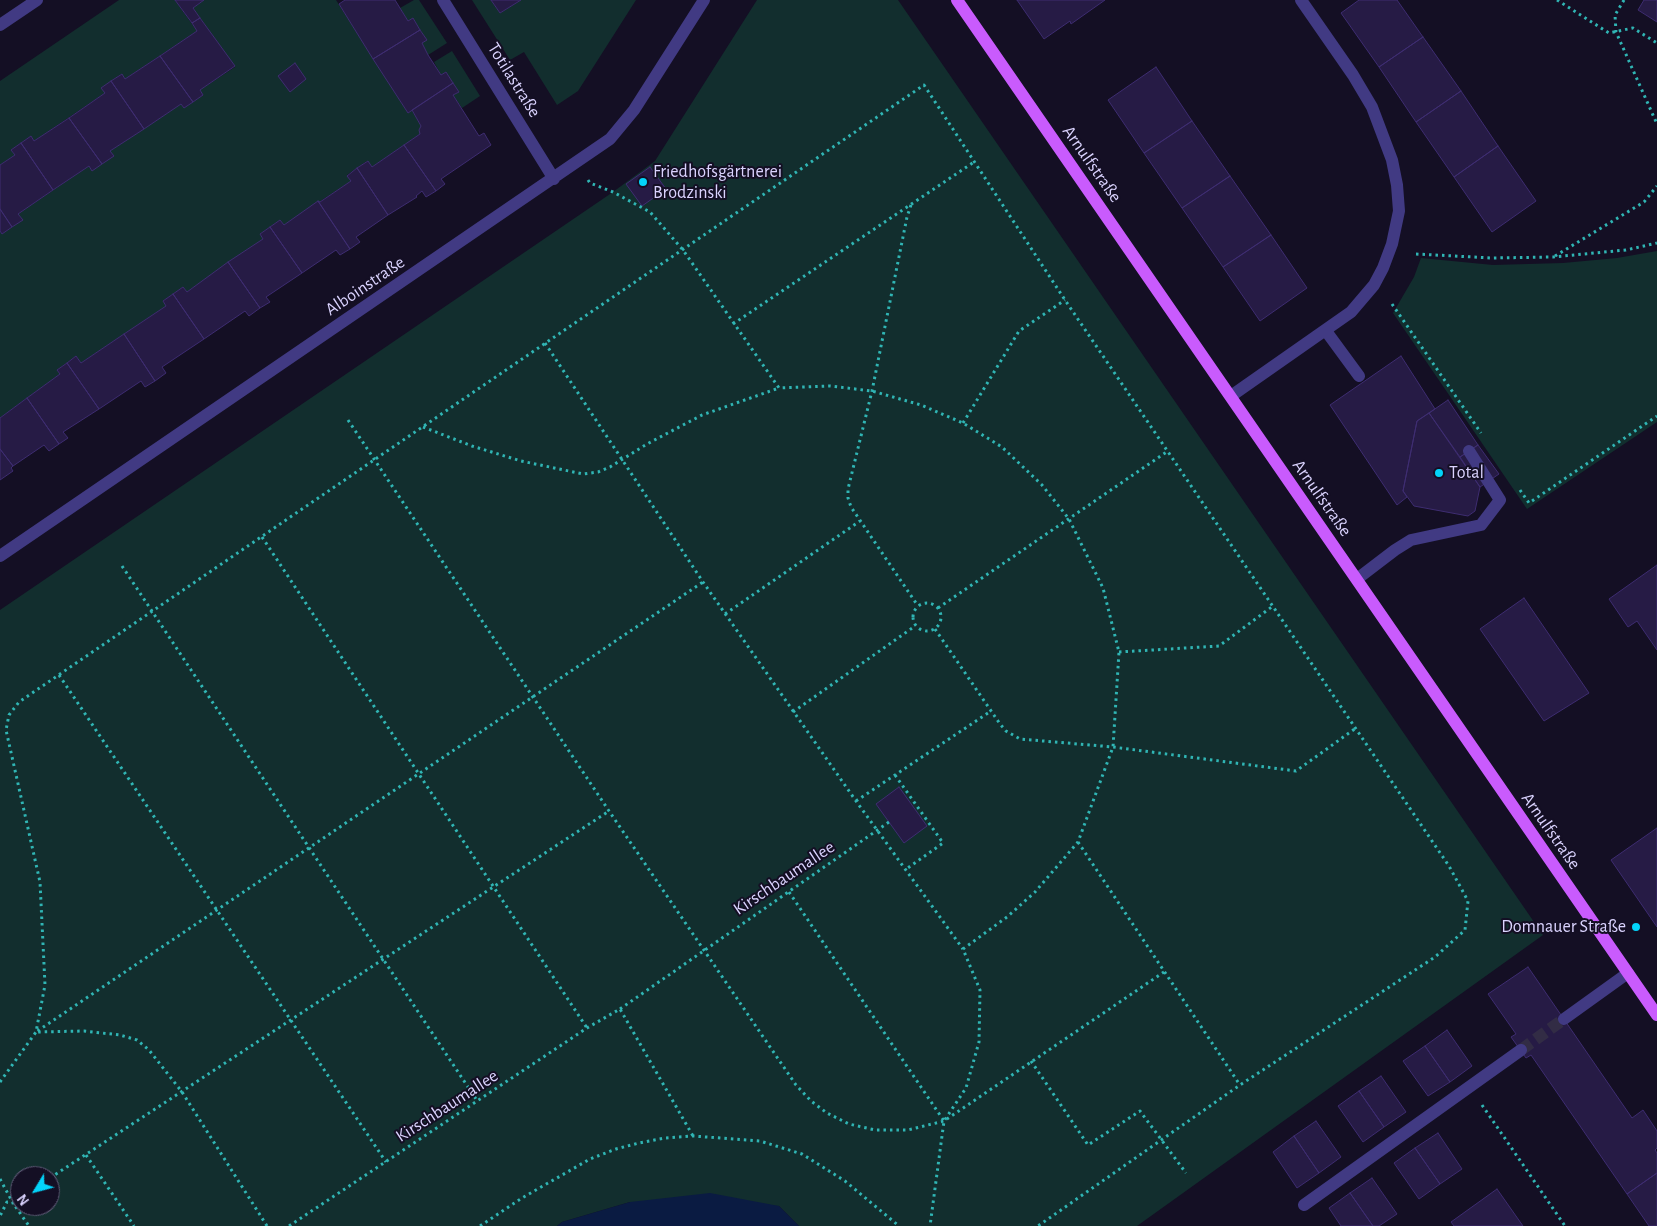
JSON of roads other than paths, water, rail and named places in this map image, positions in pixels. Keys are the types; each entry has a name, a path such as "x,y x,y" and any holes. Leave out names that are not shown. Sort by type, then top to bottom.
{"main road":[{"name":"Arnulfstraße","path":"957,0 1657,1015"}],"street":[{"path":"0,25 37,0"},
{"name":"Totilastraße","path":"443,0 554,179"},
{"name":"Alboinstraße","path":"0,556 610,139 634,110 704,0"},
{"path":"1231,396 1351,312 1374,285 1383,268 1392,244 1399,211 1397,185 1392,160 1372,107 1353,75 1301,0"},
{"path":"1326,330 1359,376"},
{"path":"1357,579 1411,540 1481,525 1500,500 1469,451"},
{"path":"1564,1019 1628,973"},
{"path":"1304,1205 1521,1050"}],"water":[{"path":"710,1193 779,1206 799,1226 557,1226 562,1222 630,1202"}],"tunnel":[{"path":"1521,1050 1564,1019"}],"place":[{"name":"Friedhofsgärtnerei Brodzinski","path":"643,182"},
{"name":"Total","path":"1439,473"},
{"name":"Domnauer Straße","path":"1636,927"}]}
